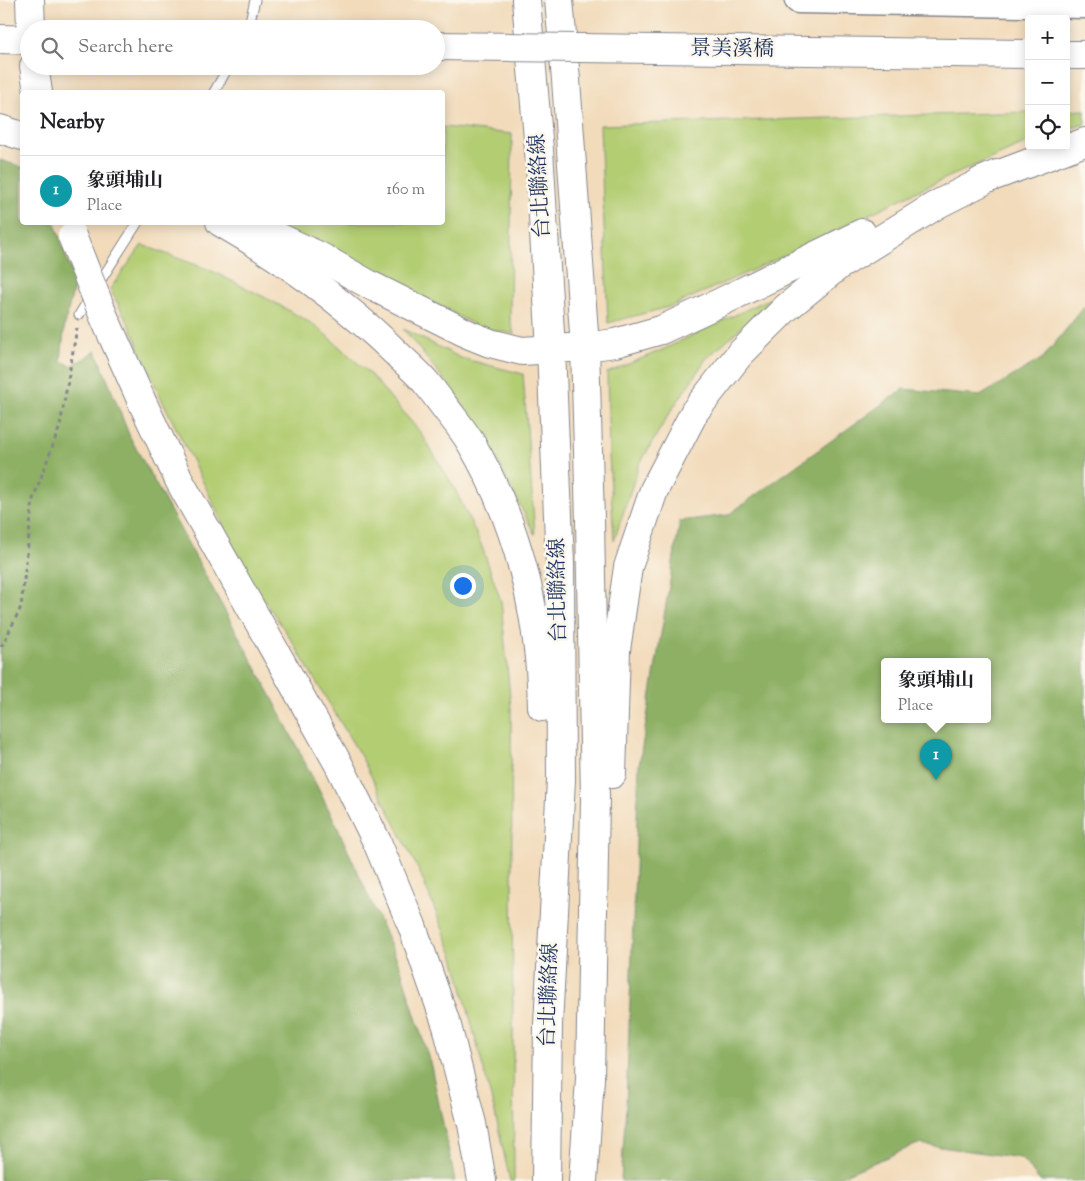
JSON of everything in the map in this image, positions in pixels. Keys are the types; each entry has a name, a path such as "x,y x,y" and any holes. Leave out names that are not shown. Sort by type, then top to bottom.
{"highway":[{"path":"30,0 31,20"},
{"name":"台北聯絡線","path":"526,0 539,150 560,564 561,780 548,1026 546,1181"},
{"name":"台北聯絡線","path":"559,0 585,347 595,799 590,1079 583,1181"},
{"path":"0,40 20,40"},
{"name":"景美溪橋","path":"445,46 1025,54"},
{"path":"1070,55 1085,55"},
{"path":"35,75 38,90"},
{"path":"228,225 270,242 321,257 370,285 470,335 490,343 522,351 585,347 615,342 660,330 917,207 997,174 1085,142"},
{"path":"590,1079 608,992 616,650 628,567 654,490 695,411 739,355 786,308 838,266 938,204 997,174"},
{"path":"250,225 312,282 372,330 428,384 471,442 498,495 516,545 534,617 542,674 548,1026"},
{"path":"70,229 104,317 180,482 339,765 377,842 412,926 447,1026 472,1124 482,1181"}],"main road":[{"path":"798,0 1085,5"}],"lane":[{"path":"250,20 255,0"},
{"path":"215,90 224,75"},
{"path":"79,315 136,225"}],"path":[{"path":"0,646 3,644 21,607 33,499 60,426 79,315"}],"green space":[{"path":"1085,110 1085,124 1070,129 1070,111"},
{"path":"1025,112 1025,144 919,190 784,256 672,306 608,323 600,125"},
{"path":"445,127 512,134 510,319 514,334 478,327 376,271 276,225 445,225"},
{"path":"0,160 20,166 20,225 56,225 75,283 65,322 61,361 72,366 96,351 130,437 274,701 336,824 400,966 431,1066 455,1181 0,1181"},
{"path":"142,245 210,270 272,301 316,326 371,375 420,432 454,487 481,544 501,601 511,708 514,1181 510,1181 495,1113 454,957 420,873 363,760 290,638 245,572 159,394 131,328 110,289"},
{"path":"777,295 706,359 669,414 639,465 614,541 607,373 664,349"},
{"path":"1085,306 1085,1181 1040,1181 1021,1158 918,1144 837,1178 838,1181 621,1181 626,1106 639,765 680,521 728,515 903,389 980,396 1043,358"},
{"path":"403,329 461,358 523,374 535,535 497,460 455,393"}],"place":[{"name":"象頭埔山","path":"936,780"}]}
